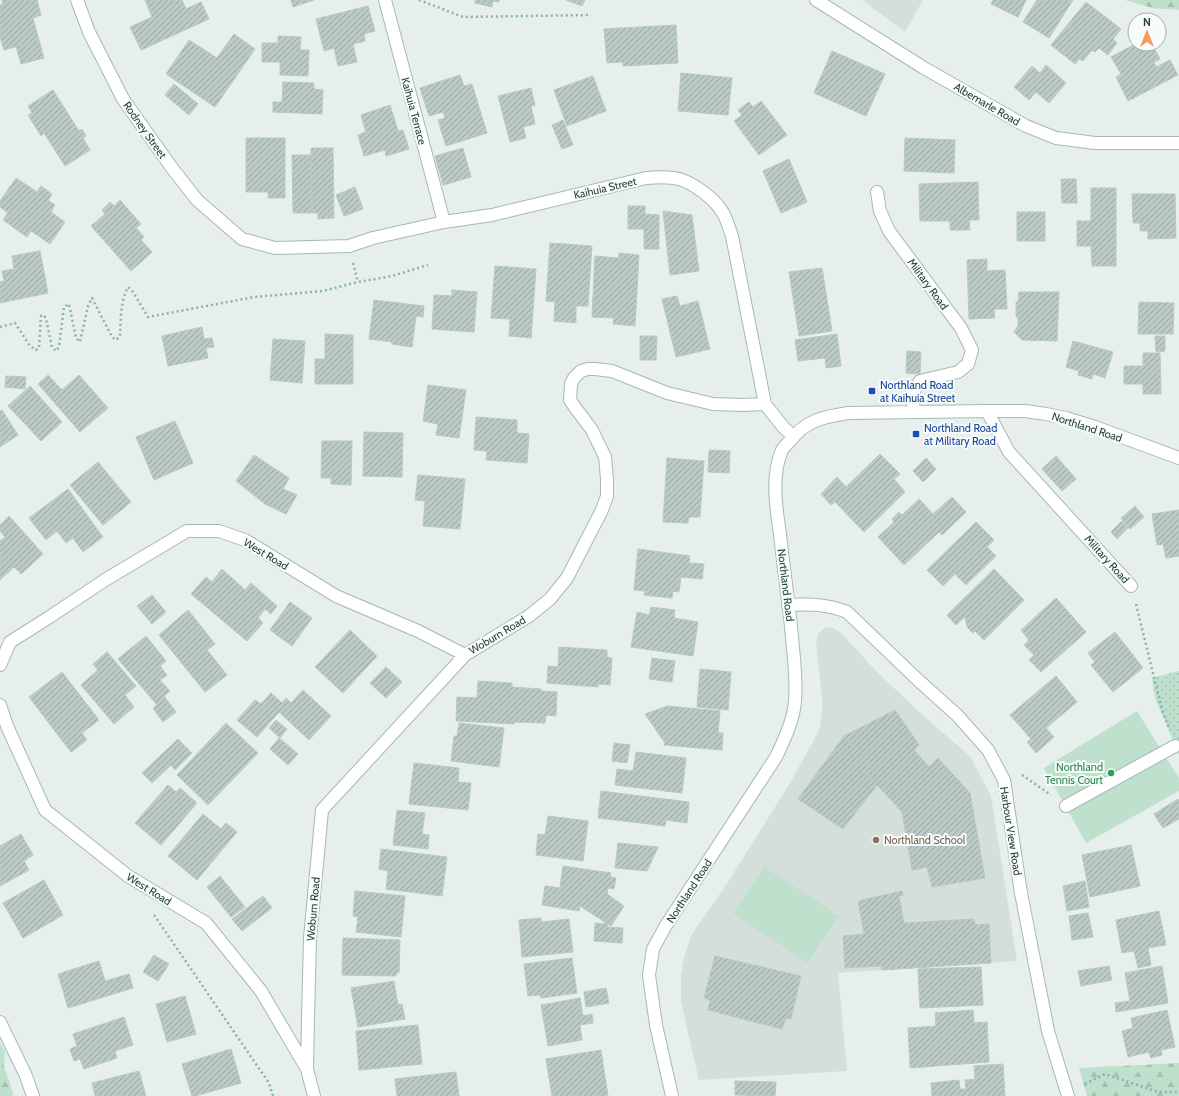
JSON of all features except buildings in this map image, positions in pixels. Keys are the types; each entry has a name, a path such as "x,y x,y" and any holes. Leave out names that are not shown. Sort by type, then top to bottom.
{"street":[{"name":"Rodney Street","path":"78,0 89,32 123,99 172,168 197,200 242,239"},
{"name":"Kaihuia Terrace","path":"385,0 444,222"},
{"name":"Albemarle Road","path":"816,0 924,68 1026,126 1056,138 1095,143 1179,143"},
{"name":"Kaihuia Street","path":"242,239 276,248 349,246 373,238 444,222 492,215 646,178 661,177 679,179 707,195 722,212 732,236 766,404 784,428 794,436"},
{"name":"Military Road","path":"877,192 880,210 889,230 961,328 972,350 968,364 958,372 920,382 912,394 914,412"},
{"name":"Woburn Road","path":"314,1096 307,1069 310,938 322,810 465,654 529,616 550,599 567,578 602,510 607,496 605,456 592,430 570,400 571,384 574,378 578,374 588,369 595,368 612,371 667,393 713,404 766,404"},
{"name":"Military Road","path":"987,411 1009,452 1131,586"},
{"name":"Northland Road","path":"672,1096 656,1025 649,975 653,949 665,927 776,757 788,732 794,708 795,671 775,482 777,465 783,449 794,436 810,422 827,416 848,413 987,411 1025,412 1066,418 1179,458"},
{"name":"West Road","path":"0,666 10,642 105,580 187,531 219,531 245,540 336,596 418,631 465,654"},
{"name":"Harbour View Road","path":"788,605 823,605 835,607 847,612 957,715 988,750 995,762 1004,780 1020,893 1048,1031 1068,1094"},
{"name":"West Road","path":"0,705 7,726 45,810 128,876 206,924 261,991 307,1069"},
{"path":"1066,806 1175,746"},
{"path":"0,1022 26,1076 32,1096"}],"path":[{"path":"419,0 463,17 591,15"},
{"path":"0,327 15,323 30,346 36,350 39,348 40,316 44,315 46,318 52,347 56,351 59,347 64,307 69,304 76,338 80,342 88,306 92,298 112,337 116,340 120,336 122,303 124,294 128,287 133,292 148,317 254,297 323,291 358,282 392,276 428,265"},
{"name":"Military Road","path":"1131,586 1162,710 1175,746"},
{"path":"1021,774 1066,806"},
{"path":"150,909 270,1083 273,1096"},
{"path":"1068,1094 1105,1074 1158,1092 1179,1092"}],"shaded area":[{"path":"862,0 923,0 905,32"},
{"name":"Northland School","path":"831,627 840,632 879,674 928,720 970,756 991,796 1017,961 838,973 847,1071 699,1080 681,1002 681,975 685,954 692,934 726,885 790,783 820,727 822,696 816,644 818,634 824,628"}],"green space":[{"path":"1125,0 1179,0 1179,10 1152,8"},
{"path":"1179,671 1179,754 1155,698 1152,678"},
{"name":"Northland Tennis Court","path":"1137,711 1179,778 1179,791 1086,843 1044,768"},
{"path":"764,867 839,916 808,963 733,913"},
{"path":"0,1043 5,1051 4,1066 13,1093 12,1096 0,1096"},
{"path":"1179,1063 1179,1096 1087,1096 1079,1068"}],"place":[{"name":"Northland Road at Kaihuia Street","path":"872,391"},
{"name":"Northland Road at Military Road","path":"916,434"},
{"name":"Northland Tennis Court","path":"1111,773"},
{"name":"Northland School","path":"876,840"}]}
